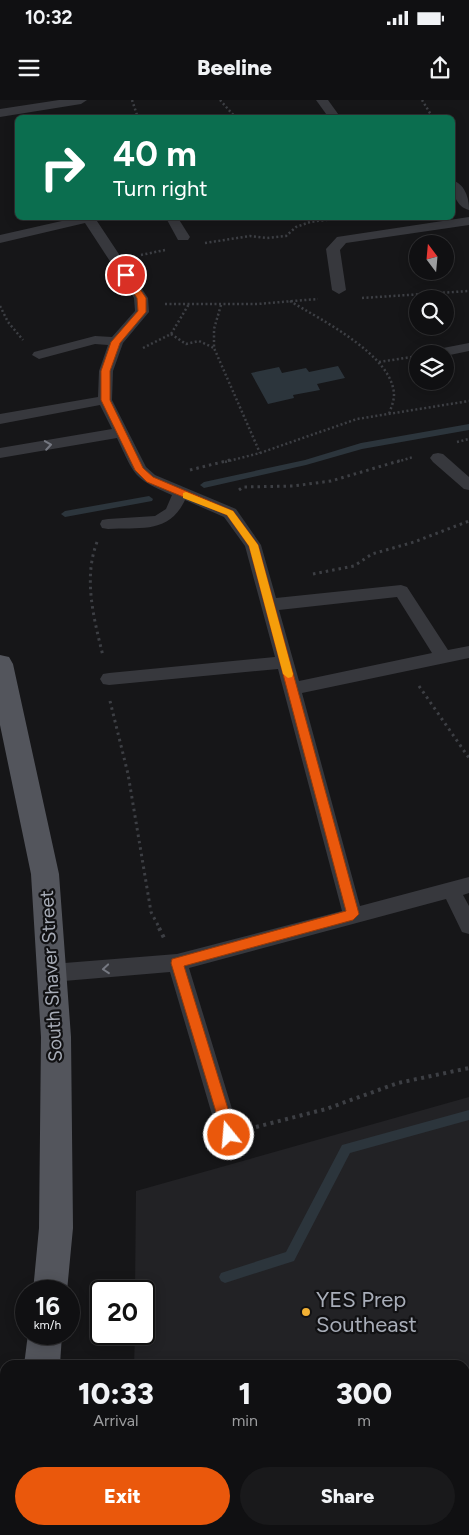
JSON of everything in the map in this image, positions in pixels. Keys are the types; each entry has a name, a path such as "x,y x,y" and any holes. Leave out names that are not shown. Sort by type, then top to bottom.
{"main road":[{"name":"South Shaver Street","path":"0,664 45,874 56,1036 56,1228 51,1280"},
{"path":"42,1360 44,1345"}],"lane":[{"path":"0,113 34,113 82,100"},
{"path":"322,100 333,115"},
{"path":"455,188 469,206"},
{"path":"0,240 80,220"},
{"path":"89,220 141,298 142,304 142,312 116,342 106,371 106,400 120,433 140,470 150,479 230,513 253,545 353,914"},
{"path":"173,220 183,237"},
{"path":"339,290 333,249 342,240 469,221"},
{"path":"39,356 95,340 116,342"},
{"path":"454,350 469,347"},
{"path":"0,419 106,400"},
{"path":"0,453 120,433"},
{"path":"438,458 469,485"},
{"path":"108,524 159,521 172,512 182,493"},
{"path":"269,605 401,591 443,657"},
{"path":"292,689 469,652"},
{"path":"109,679 285,662"},
{"path":"52,973 177,963 353,914 460,887 469,926"},
{"path":"177,963 229,1135"}],"path":[{"path":"132,100 137,115"},
{"path":"220,100 233,115"},
{"path":"422,100 431,115"},
{"path":"204,243 250,236 267,238 286,236 296,227 310,222 324,220"},
{"path":"118,264 145,254 170,250"},
{"path":"359,298 469,291"},
{"path":"142,304 221,305 322,298"},
{"path":"289,300 357,344 378,362 389,376 395,394 389,414"},
{"path":"221,305 214,329 214,348 260,453"},
{"path":"171,334 186,344 199,341 214,348"},
{"path":"378,362 409,357"},
{"path":"150,479 260,453 298,438 357,419 469,401"},
{"path":"456,442 469,439"},
{"path":"218,508 243,487 293,486 331,481 415,457"},
{"path":"269,605 297,577 354,566 372,554 414,542 469,521"},
{"path":"108,524 94,548 90,581 98,633 109,679 109,698 128,774 151,912 177,963"},
{"path":"406,665 435,712 469,758"},
{"path":"229,1135 326,1109 398,1083 469,1068"}],"shaded area":[{"path":"338,366 345,378 317,384 320,390 293,395 294,398 268,404 251,373 279,367 282,373 306,368 309,372"},
{"name":"YES Prep Southeast","path":"469,1097 469,1360 134,1360 135,1345 155,1345 155,1280 135,1280 136,1191"}],"waterway":[{"path":"204,485 306,462 361,446 469,427"},
{"path":"65,514 149,499"},
{"path":"225,1277 290,1257 346,1149 469,1115"}],"slow traffic":[{"path":"186,495 230,513 253,545 288,674"}],"place":[{"name":"YES Prep Southeast","path":"306,1312"}],"route":[{"path":"126,275 141,298 142,312 116,342 106,371 106,400 120,433 140,470 150,479 230,513 253,545 353,914 177,963 229,1135"}]}
